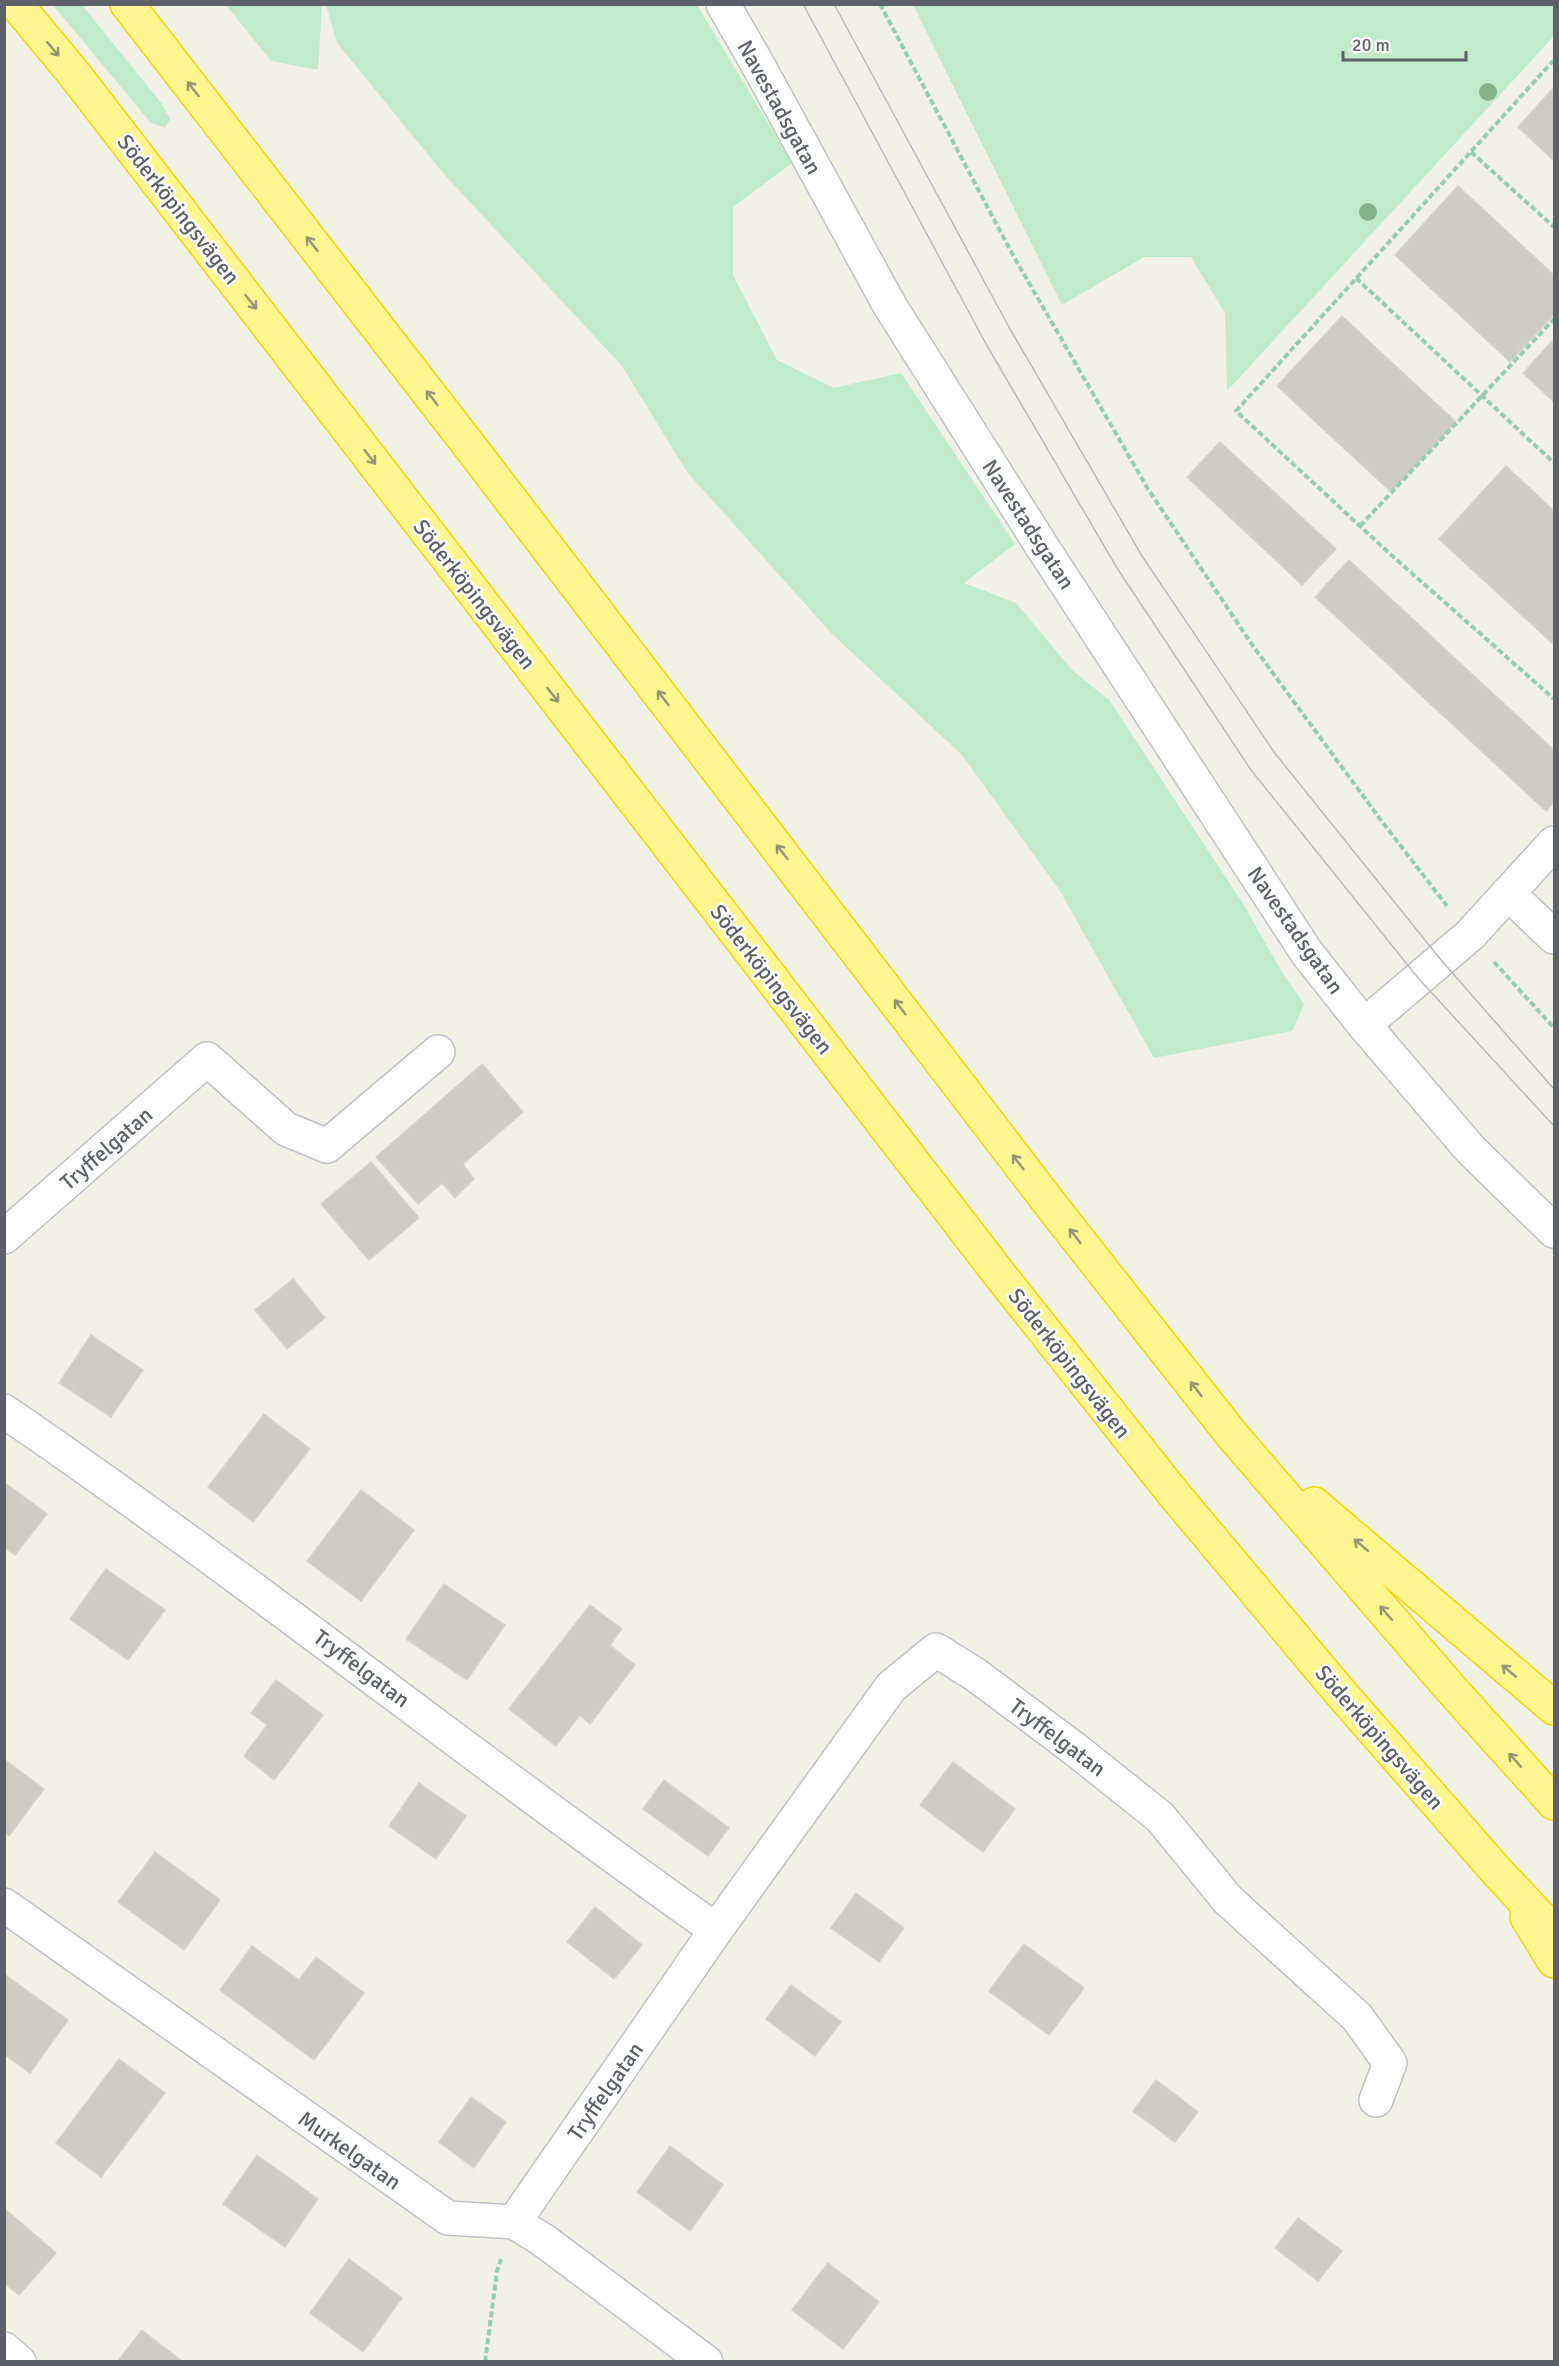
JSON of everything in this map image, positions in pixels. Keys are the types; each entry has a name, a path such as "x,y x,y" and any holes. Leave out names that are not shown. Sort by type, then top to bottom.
{"highway":[{"name":"Söderköpingsvägen","path":"16,4 75,75 1000,1275 1151,1466 1339,1691 1500,1875 1554,1932"},
{"path":"127,4 1054,1209 1232,1435 1452,1690 1554,1803"},
{"path":"1232,1435 1554,1708"},
{"path":"1500,1875 1554,1961"}],"street":[{"name":"Navestadsgatan","path":"723,4 890,306 1043,548 1307,953 1364,1025 1471,1150 1554,1231"},
{"path":"1364,1025 1470,935 1554,843"},
{"path":"1508,893 1554,937"},
{"name":"Tryffelgatan","path":"4,1237 207,1059 286,1129 327,1146 438,1052"},
{"name":"Tryffelgatan","path":"4,1411 299,1622 642,1878 716,1930"},
{"name":"Tryffelgatan","path":"514,2222 716,1930 891,1688 936,1650 985,1682 1161,1817 1228,1900 1357,2017 1390,2063 1376,2100"},
{"name":"Murkelgatan","path":"4,1905 448,2218 514,2222 543,2240 706,2361"},
{"path":"4,2349 19,2361"}],"path":[{"path":"880,4 1014,257 1148,489 1253,646 1380,819 1470,935 1554,1028"},
{"path":"1554,60 1236,411 1360,526 1554,699"},
{"path":"1471,152 1554,227"},
{"path":"1356,278 1554,463"},
{"path":"1360,526 1554,319"},
{"path":"485,2361 497,2271 514,2222"}],"green space":[{"path":"53,5 82,5 162,104 170,119 165,128 150,122"},
{"path":"226,5 322,5 318,70 271,61"},
{"path":"326,5 697,5 792,163 733,207 733,275 777,360 834,388 901,373 1015,544 964,583 1016,603 1072,670 1109,700 1242,902 1283,974 1304,1004 1292,1031 1154,1058 1060,891 962,755 832,634 687,472 622,366 443,173 337,43"},
{"path":"913,5 1554,5 1554,36 1227,391 1225,313 1191,257 1144,257 1062,305"}],"building":[{"path":"1554,87 1554,161 1518,127"},
{"path":"1458,186 1554,275 1554,314 1510,362 1395,255"},
{"path":"1342,316 1456,422 1391,492 1277,386"},
{"path":"1554,339 1554,402 1523,373"},
{"path":"1220,442 1336,549 1302,585 1187,477"},
{"path":"1506,466 1554,511 1554,645 1439,539"},
{"path":"1349,560 1554,750 1554,802 1546,811 1315,597"},
{"path":"482,1064 523,1112 463,1164 474,1179 455,1198 442,1183 418,1204 376,1157"},
{"path":"371,1162 419,1218 369,1260 321,1204"},
{"path":"293,1279 325,1318 287,1349 255,1310"},
{"path":"91,1335 143,1370 111,1417 59,1383"},
{"path":"264,1414 310,1449 253,1522 208,1487"},
{"path":"4,1482 47,1514 15,1555 4,1547"},
{"path":"361,1490 414,1530 361,1601 307,1561"},
{"path":"106,1569 165,1610 128,1660 70,1619"},
{"path":"444,1584 505,1625 467,1680 406,1639"},
{"path":"590,1605 622,1629 610,1645 635,1665 590,1724 580,1715 556,1746 509,1709"},
{"path":"276,1680 323,1715 274,1780 244,1756 267,1725 251,1713"},
{"path":"4,1759 44,1789 9,1836 4,1832"},
{"path":"953,1762 1015,1809 983,1852 920,1805"},
{"path":"664,1780 729,1828 708,1856 643,1809"},
{"path":"419,1783 466,1816 436,1859 389,1826"},
{"path":"155,1852 220,1900 184,1950 118,1902"},
{"path":"856,1893 904,1928 879,1962 831,1928"},
{"path":"595,1907 642,1945 614,1979 567,1942"},
{"path":"1024,1944 1084,1988 1049,2035 989,1991"},
{"path":"252,1946 299,1980 316,1957 364,1993 314,2060 220,1990"},
{"path":"4,1974 68,2020 30,2073 4,2054"},
{"path":"791,1985 841,2022 815,2056 766,2019"},
{"path":"119,2059 165,2093 101,2177 56,2143"},
{"path":"1156,2080 1198,2112 1175,2142 1133,2111"},
{"path":"471,2097 506,2122 474,2168 439,2142"},
{"path":"670,2146 723,2185 690,2231 637,2192"},
{"path":"257,2155 318,2199 285,2247 223,2204"},
{"path":"4,2208 56,2253 19,2295 4,2283"},
{"path":"1298,2218 1342,2251 1318,2281 1275,2248"},
{"path":"349,2259 402,2298 363,2352 310,2313"},
{"path":"828,2263 879,2302 843,2349 792,2310"},
{"path":"142,2330 183,2362 117,2362"}],"tram line":[{"path":"803,4 986,344 1117,568 1251,770 1419,979 1554,1126"},
{"path":"834,4 1010,329 1142,556 1274,752 1441,960 1554,1089"}]}
